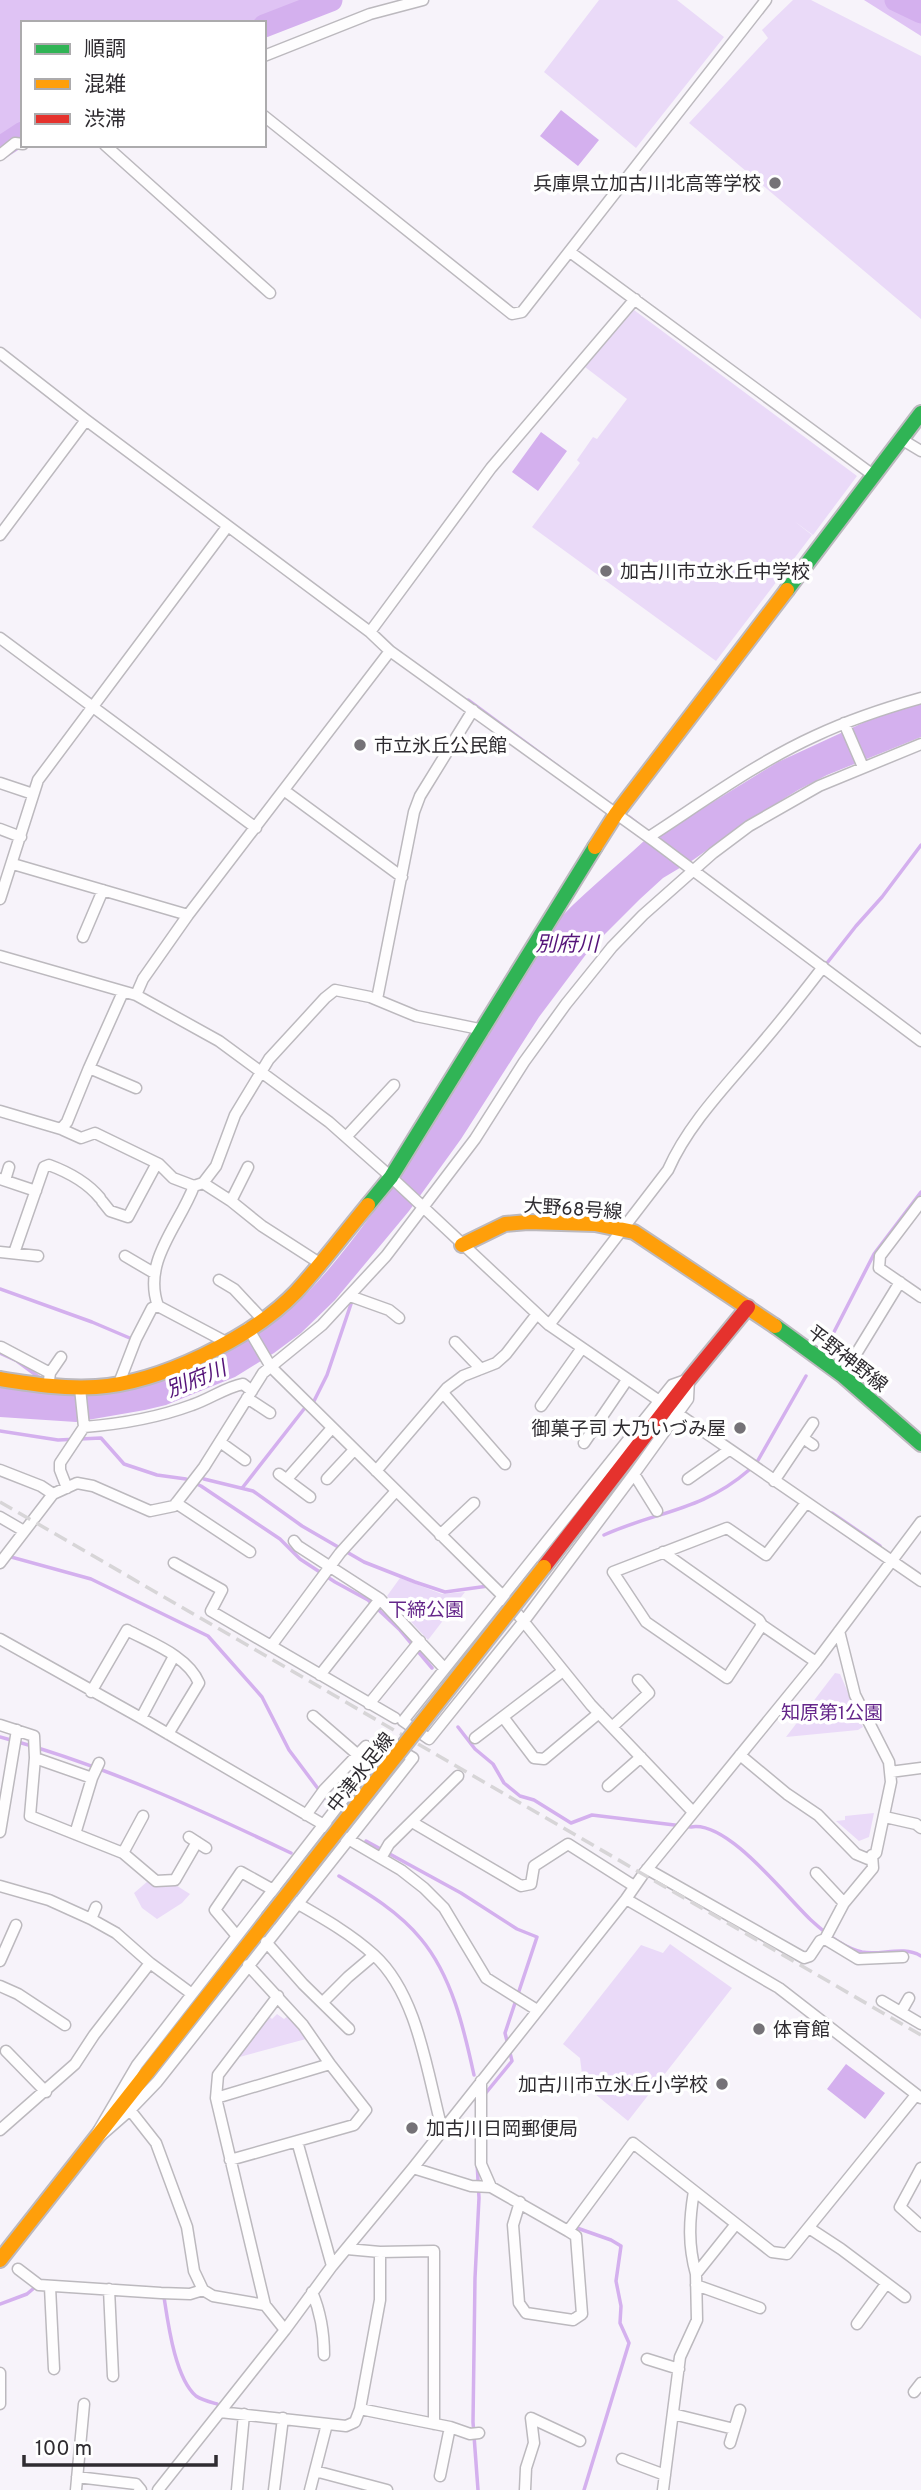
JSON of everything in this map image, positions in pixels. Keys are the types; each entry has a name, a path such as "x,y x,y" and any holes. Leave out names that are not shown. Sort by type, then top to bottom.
{"street":[{"path":"266,55 370,14 423,0"},
{"path":"266,118 512,314 522,312 766,0"},
{"path":"0,155 15,143 21,144"},
{"path":"107,147 270,293"},
{"path":"570,252 873,475"},
{"path":"370,632 491,468 635,299"},
{"path":"0,353 370,632 390,650 652,839 921,1041"},
{"path":"0,1379 49,1380 80,1388 119,1383 172,1369 263,1320 295,1293 391,1177 616,814 921,413"},
{"path":"0,535 86,420"},
{"path":"901,439 921,451"},
{"path":"0,899 8,867 21,837 38,780 228,527"},
{"path":"0,638 256,828"},
{"path":"136,995 143,979 188,915 390,650"},
{"path":"652,839 754,769 812,737 844,723 921,698"},
{"path":"377,999 414,812 420,796 472,710"},
{"path":"844,723 863,766"},
{"path":"4,1557 53,1494 77,1483 93,1486 150,1511 174,1506 220,1442 263,1373 322,1325 386,1256 475,1139 524,1062 566,1004 612,947 643,915 691,869 758,821 818,786 921,744"},
{"path":"0,783 33,794"},
{"path":"285,791 402,877"},
{"path":"0,829 21,837"},
{"path":"8,867 103,890 188,915"},
{"path":"83,937 103,890"},
{"path":"1,958 136,995 219,1041 346,1137 549,1325 921,1581"},
{"path":"549,1325 668,1170 678,1147 719,1093 823,968"},
{"path":"158,1306 152,1282 160,1252 198,1184 216,1166 235,1115 269,1059 325,998 335,990 349,991 377,999 416,1016 484,1030"},
{"path":"61,1129 123,992"},
{"path":"89,1069 136,1088"},
{"path":"346,1137 394,1086"},
{"path":"0,1111 61,1129 81,1138 96,1133 157,1163 173,1178 198,1184 231,1201 262,1226 321,1264"},
{"path":"15,1254 44,1167 49,1165 82,1181 110,1211 128,1217 157,1163"},
{"path":"9,1167 2,1179 36,1191"},
{"path":"231,1201 248,1167"},
{"path":"921,1202 880,1256 879,1268 921,1297"},
{"name":"大野68号線","path":"462,1245 505,1224 561,1223 624,1228 748,1307"},
{"path":"0,1252 38,1256"},
{"path":"125,1256 154,1273"},
{"path":"219,1280 234,1289 263,1320"},
{"path":"856,1354 900,1282"},
{"path":"351,1296 389,1311 399,1318"},
{"path":"119,1383 136,1339 152,1308 158,1306 226,1342"},
{"name":"中津水足線","path":"0,2260 748,1307"},
{"name":"平野神野線","path":"748,1307 842,1375 921,1444"},
{"path":"376,1471 443,1393 463,1376 496,1363 537,1314"},
{"path":"248,1328 271,1367 503,1596 599,1713 693,1812"},
{"path":"455,1342 481,1369"},
{"path":"16,1354 23,1343"},
{"path":"1,1347 16,1354 49,1380"},
{"path":"541,1406 582,1348"},
{"path":"49,1380 61,1357"},
{"path":"584,1443 627,1380"},
{"path":"83,1427 120,1424 163,1415 243,1384 270,1413"},
{"path":"67,1488 60,1463 83,1427 80,1388"},
{"path":"443,1393 505,1464"},
{"path":"668,1408 634,1474 524,1621 429,1739 403,1721 503,1596 668,1408"},
{"path":"774,1481 813,1423"},
{"path":"310,1497 283,1477 332,1428"},
{"path":"803,1438 813,1445"},
{"path":"220,1442 245,1460"},
{"path":"482,1455 491,1447"},
{"path":"327,1479 354,1450"},
{"path":"688,1479 729,1450"},
{"path":"0,1470 41,1486 53,1494"},
{"path":"634,1474 657,1511"},
{"path":"271,1646 343,1550 396,1491"},
{"path":"176,1503 250,1552"},
{"path":"440,1535 474,1503"},
{"path":"762,1625 727,1678 646,1622 613,1572 727,1528 766,1555 806,1503"},
{"path":"0,1517 24,1531"},
{"path":"158,2490 647,1869 816,1662 921,1522"},
{"path":"227,1551 233,1541"},
{"path":"294,1541 327,1573 376,1604 419,1641 444,1668"},
{"path":"663,1552 816,1662"},
{"path":"174,1563 222,1590 211,1611 395,1718"},
{"path":"320,1675 376,1604"},
{"path":"91,1692 127,1630 174,1656 195,1674 199,1683 168,1734"},
{"path":"740,1755 787,1794 818,1815 856,1854 868,1859 876,1853 891,1782 889,1762 855,1695 839,1631"},
{"path":"0,1639 381,1857 424,1888 444,1908 486,1979 537,2010"},
{"path":"369,1704 419,1641"},
{"path":"141,1718 174,1656"},
{"path":"475,1738 564,1671"},
{"path":"612,1727 649,1693 638,1680"},
{"path":"503,1717 534,1758 544,1759 599,1713"},
{"path":"313,1716 322,1730 358,1755"},
{"path":"0,1725 34,1736 30,1816 123,1853 156,1881 175,1880 197,1842"},
{"path":"0,1832 1,1813 17,1730"},
{"path":"387,1743 413,1758 157,2082 90,2145 137,2064 387,1743"},
{"path":"306,1815 322,1793 366,1746"},
{"path":"34,1758 92,1778"},
{"path":"608,1786 641,1758"},
{"path":"75,1834 99,1763"},
{"path":"890,1772 921,1768"},
{"path":"381,1857 389,1844 458,1776"},
{"path":"123,1853 143,1816"},
{"path":"885,1817 916,1824 921,1828"},
{"path":"412,1822 521,1886 531,1884 534,1866 568,1844 634,1886"},
{"path":"647,1869 804,1958 810,1956 820,1941 825,1940 844,1903 873,1868 873,1856"},
{"path":"237,1936 215,1910 241,1872 344,1932 374,1955 388,1970 407,2003 442,2129"},
{"path":"816,1873 844,1903"},
{"path":"0,1886 49,1900 116,1933 149,1963 191,1994"},
{"path":"568,2231 633,2143 772,2252 787,2254 918,2097 779,1988 626,1899"},
{"path":"91,1919 96,1907"},
{"path":"0,1961 16,1925"},
{"path":"825,1940 858,1959 903,1957"},
{"path":"266,1942 303,1984 349,2029"},
{"path":"323,2003 374,1955"},
{"path":"0,2130 75,2064 149,1963"},
{"path":"230,2160 354,2125 366,2110 303,2025 248,1965"},
{"path":"0,1986 18,1994 47,2020 65,2025"},
{"path":"278,1996 218,2075 216,2098 265,2305 285,2330"},
{"path":"901,2012 909,1998"},
{"path":"881,2001 921,2024"},
{"path":"6,2051 46,2092"},
{"path":"216,2098 330,2064"},
{"path":"481,2081 481,2164 491,2187"},
{"path":"130,2110 156,2143 187,2227 194,2271 202,2290 212,2296 265,2305"},
{"path":"297,2141 332,2266"},
{"path":"413,2168 471,2186 491,2187 520,2202 576,2236 582,2314 573,2320 526,2313 519,2303 513,2225 520,2202"},
{"path":"921,2168 900,2207 921,2226"},
{"path":"663,2490 680,2357 697,2320 696,2274 691,2256 689,2224 694,2191"},
{"path":"696,2274 736,2224"},
{"path":"809,2228 905,2297"},
{"path":"348,2249 380,2252 434,2251 433,2424"},
{"path":"220,2412 346,2426 355,2422 360,2409 380,2300 380,2252"},
{"path":"18,2269 39,2285 50,2287 181,2294 202,2290"},
{"path":"858,2324 886,2284"},
{"path":"696,2285 760,2308"},
{"path":"50,2287 54,2369"},
{"path":"109,2289 113,2376"},
{"path":"312,2292 324,2331 324,2355"},
{"path":"647,2359 679,2369"},
{"path":"0,2373 0,2404"},
{"path":"76,2490 84,2404"},
{"path":"360,2409 475,2433"},
{"path":"730,2443 740,2410"},
{"path":"237,2490 244,2414"},
{"path":"673,2414 734,2429"},
{"path":"274,2490 283,2418"},
{"path":"526,2490 526,2468 534,2442 531,2418 580,2441"},
{"path":"310,2490 327,2424"},
{"path":"440,2476 450,2427"},
{"path":"562,2447 567,2435"},
{"path":"622,2459 665,2474"},
{"path":"315,2471 381,2489"},
{"path":"77,2477 136,2484 141,2490"}],"green space":[{"path":"599,0 677,0 724,37 636,148 544,72"},
{"path":"793,0 811,0 921,56 921,319 689,123 768,38 762,30"},
{"path":"634,310 857,476 813,535 794,521 812,535 716,661 532,527 580,463 577,460 593,437 597,439 627,399 585,367"},
{"name":"下締公園","path":"400,1578 442,1594 465,1592 428,1640 387,1596"},
{"name":"知原第1公園","path":"835,1673 840,1674 863,1727 858,1730 786,1737"},
{"path":"874,1813 869,1837 859,1841 836,1821 845,1820 845,1816"},
{"path":"148,1881 155,1887 174,1884 190,1894 182,1903 157,1919 142,1908 134,1893"},
{"path":"670,1944 732,1988 628,2121 584,2085 587,2081 582,2074 580,2058 563,2044 641,1945 663,1953"},
{"path":"277,2014 284,2019 288,2016 306,2039 236,2058 269,2016 272,2019"}],"shaded area":[{"path":"0,0 337,0 282,14 266,24 266,21 21,21 21,127 0,140"},
{"path":"864,0 921,0 921,36"}],"water":[{"path":"561,110 599,140 578,166 540,136"},
{"path":"541,432 567,451 538,491 512,472"},
{"name":"別府川","path":"921,702 921,737 827,775 748,821 663,878 590,949 539,1017 461,1139 409,1211 335,1300 301,1333 235,1377 166,1405 76,1422 0,1417 0,1386 46,1392 92,1392 137,1386 180,1374 221,1356 260,1333 295,1304 328,1270 370,1216 427,1129 542,941 572,906 644,841 661,834 778,762 880,715"},
{"path":"846,2064 885,2093 865,2119 827,2089"}],"waterway":[{"path":"266,25 331,0"},
{"path":"896,0 921,12"},
{"path":"0,148 21,134"},
{"path":"468,700 559,767"},
{"path":"629,817 638,824"},
{"path":"827,963 921,845"},
{"path":"834,1332 874,1254 921,1192"},
{"path":"0,1289 132,1339"},
{"path":"313,1403 327,1375 352,1301"},
{"path":"0,1353 17,1361 40,1378"},
{"path":"757,1462 806,1376"},
{"path":"243,1487 304,1409"},
{"path":"0,1431 58,1440 101,1438 124,1464 157,1475 186,1479 201,1486 280,1539 300,1559 368,1600 400,1630 432,1668"},
{"path":"604,1535 714,1494 749,1470"},
{"path":"204,1479 253,1491 302,1526 364,1562 415,1582 445,1592 488,1586"},
{"path":"832,1513 880,1546"},
{"path":"0,1554 91,1579 208,1636 262,1697 289,1750 325,1798"},
{"path":"458,1727 475,1749 493,1764 504,1783 520,1796 534,1800 571,1823 592,1815 706,1828 739,1847 812,1921 842,1944 862,1952 907,1951 921,1956"},
{"path":"0,1737 112,1774 291,1853"},
{"path":"366,1841 461,1893 517,1929 537,1937 505,2033 512,2061 485,2094"},
{"path":"339,1876 393,1912 412,1929 432,1954 449,1986 474,2075"},
{"path":"477,2162 479,2198 473,2422 478,2490"},
{"path":"577,2228 621,2246 616,2281 621,2306 620,2323 629,2343 584,2490"},
{"path":"0,2304 27,2294 34,2288"},
{"path":"164,2297 174,2350 183,2377 196,2396 217,2404"}],"railway":[{"path":"0,1502 921,2035"}],"traffic: fast":[{"path":"787,590 921,413"},
{"path":"368,1205 391,1177 595,847"},
{"path":"775,1326 842,1375 921,1444"}],"traffic: slow":[{"path":"595,847 616,814 787,590"},
{"path":"0,1379 60,1387 96,1387 148,1377 203,1355 255,1326 296,1292 368,1205"},
{"path":"462,1245 505,1224 528,1222 595,1224 634,1232 775,1326"},
{"path":"268,1919 544,1567"},
{"path":"0,2260 268,1919"}],"traffic: jam":[{"path":"544,1567 748,1307"}],"place":[{"name":"兵庫県立加古川北高等学校","path":"775,183"},
{"name":"加古川市立氷丘中学校","path":"606,571"},
{"name":"市立氷丘公民館","path":"360,745"},
{"name":"御菓子司 大乃いづみ屋","path":"740,1428"},
{"name":"体育館","path":"759,2029"},
{"name":"加古川市立氷丘小学校","path":"722,2084"},
{"name":"加古川日岡郵便局","path":"412,2128"}]}
